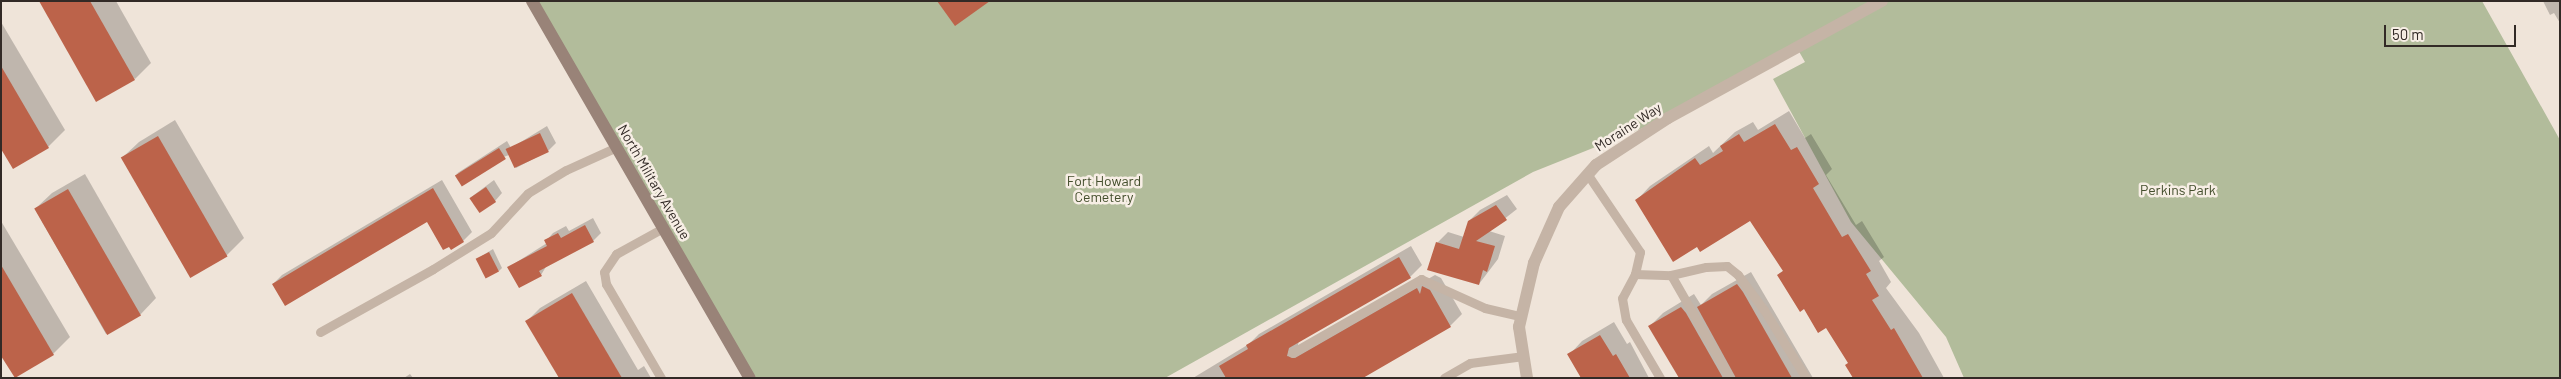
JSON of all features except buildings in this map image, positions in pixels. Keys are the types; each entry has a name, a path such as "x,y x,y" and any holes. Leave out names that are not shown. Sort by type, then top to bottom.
{"main road":[{"name":"North Military Avenue","path":"532,1 750,378"}],"street":[{"name":"Moraine Way","path":"1527,378 1519,327 1534,263 1559,207 1596,165 1668,118 1882,1"}],"lane":[{"path":"320,332 434,269 491,233 528,193 566,170 617,148"},
{"path":"1588,175 1640,252 1635,274 1622,298 1626,320 1660,378"},
{"path":"661,378 606,284 604,272 616,254 663,228"},
{"path":"1635,274 1671,275 1706,267 1727,266 1738,275 1764,310 1806,378"},
{"path":"1671,275 1730,378"},
{"path":"1292,353 1421,279 1485,308 1521,316"},
{"path":"1444,378 1470,363 1524,356"}],"green space":[{"path":"532,1 2482,1 2560,140 2560,378 1964,378 1946,337 1851,222 1773,79 1805,62 1797,48 1668,118 1533,172 1165,378 750,378"}],"park label":[{"name":"Fort Howard Cemetery","path":"1104,190"},
{"name":"Perkins Park","path":"2178,190"}]}
